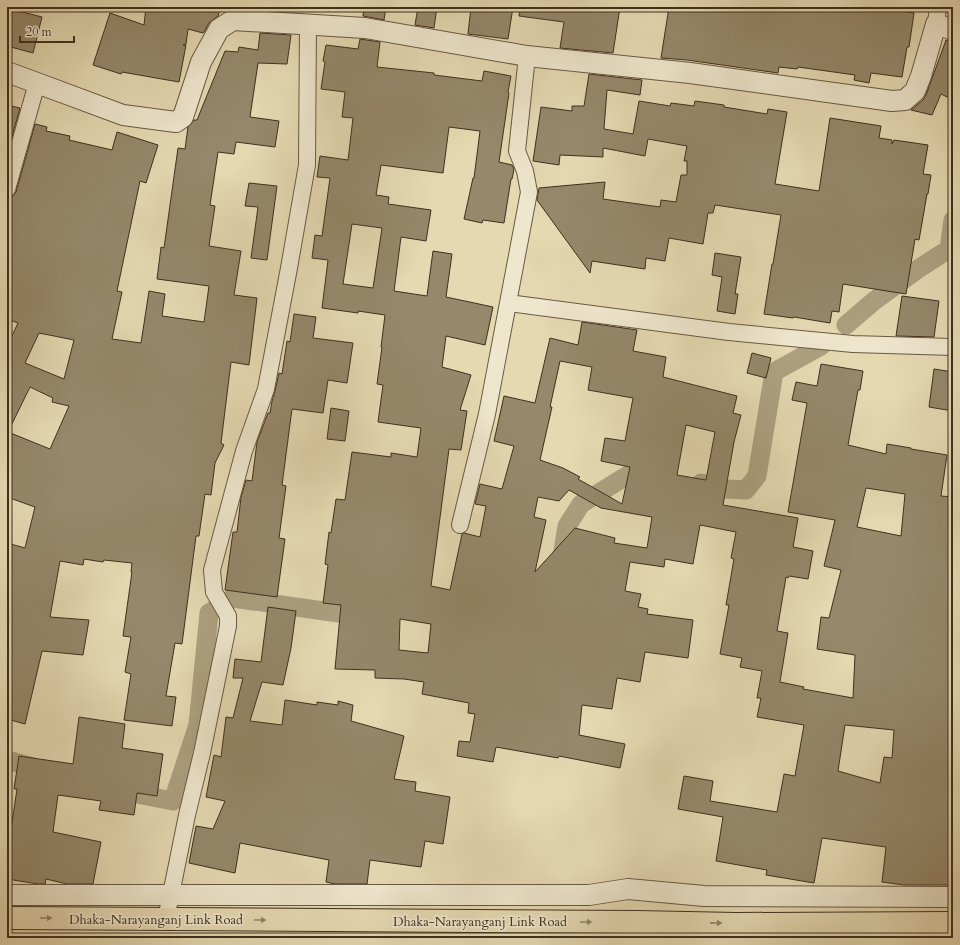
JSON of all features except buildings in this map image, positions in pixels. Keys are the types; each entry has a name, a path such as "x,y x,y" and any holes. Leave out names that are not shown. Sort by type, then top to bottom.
{"main road":[{"name":"Dhaka-Narayanganj Link Road","path":"7,918 736,924 953,923"}],"street":[{"path":"7,72 123,115 176,122 183,117 201,62 219,29 233,20 366,28 527,56 690,73 892,101 905,100 915,91 942,20"},
{"path":"166,919 187,815 204,746 228,626 228,616 214,592 212,570 244,452 266,388 290,268 307,165 308,24"},
{"path":"460,524 487,414 529,192 525,171 516,151 527,56"},
{"path":"7,189 36,83"},
{"path":"508,303 729,332 853,344 953,347"},
{"path":"7,894 588,895 628,889 704,896 953,897"}],"waterway":[{"path":"846,325 874,301 918,269 949,249 953,220"},
{"path":"701,483 726,489 746,490 757,476 774,372 821,346"},
{"path":"561,564 567,526 581,504 636,470 651,473"},
{"path":"111,789 173,801 198,725 209,613 233,598 366,617"},
{"path":"7,760 43,770"}]}
